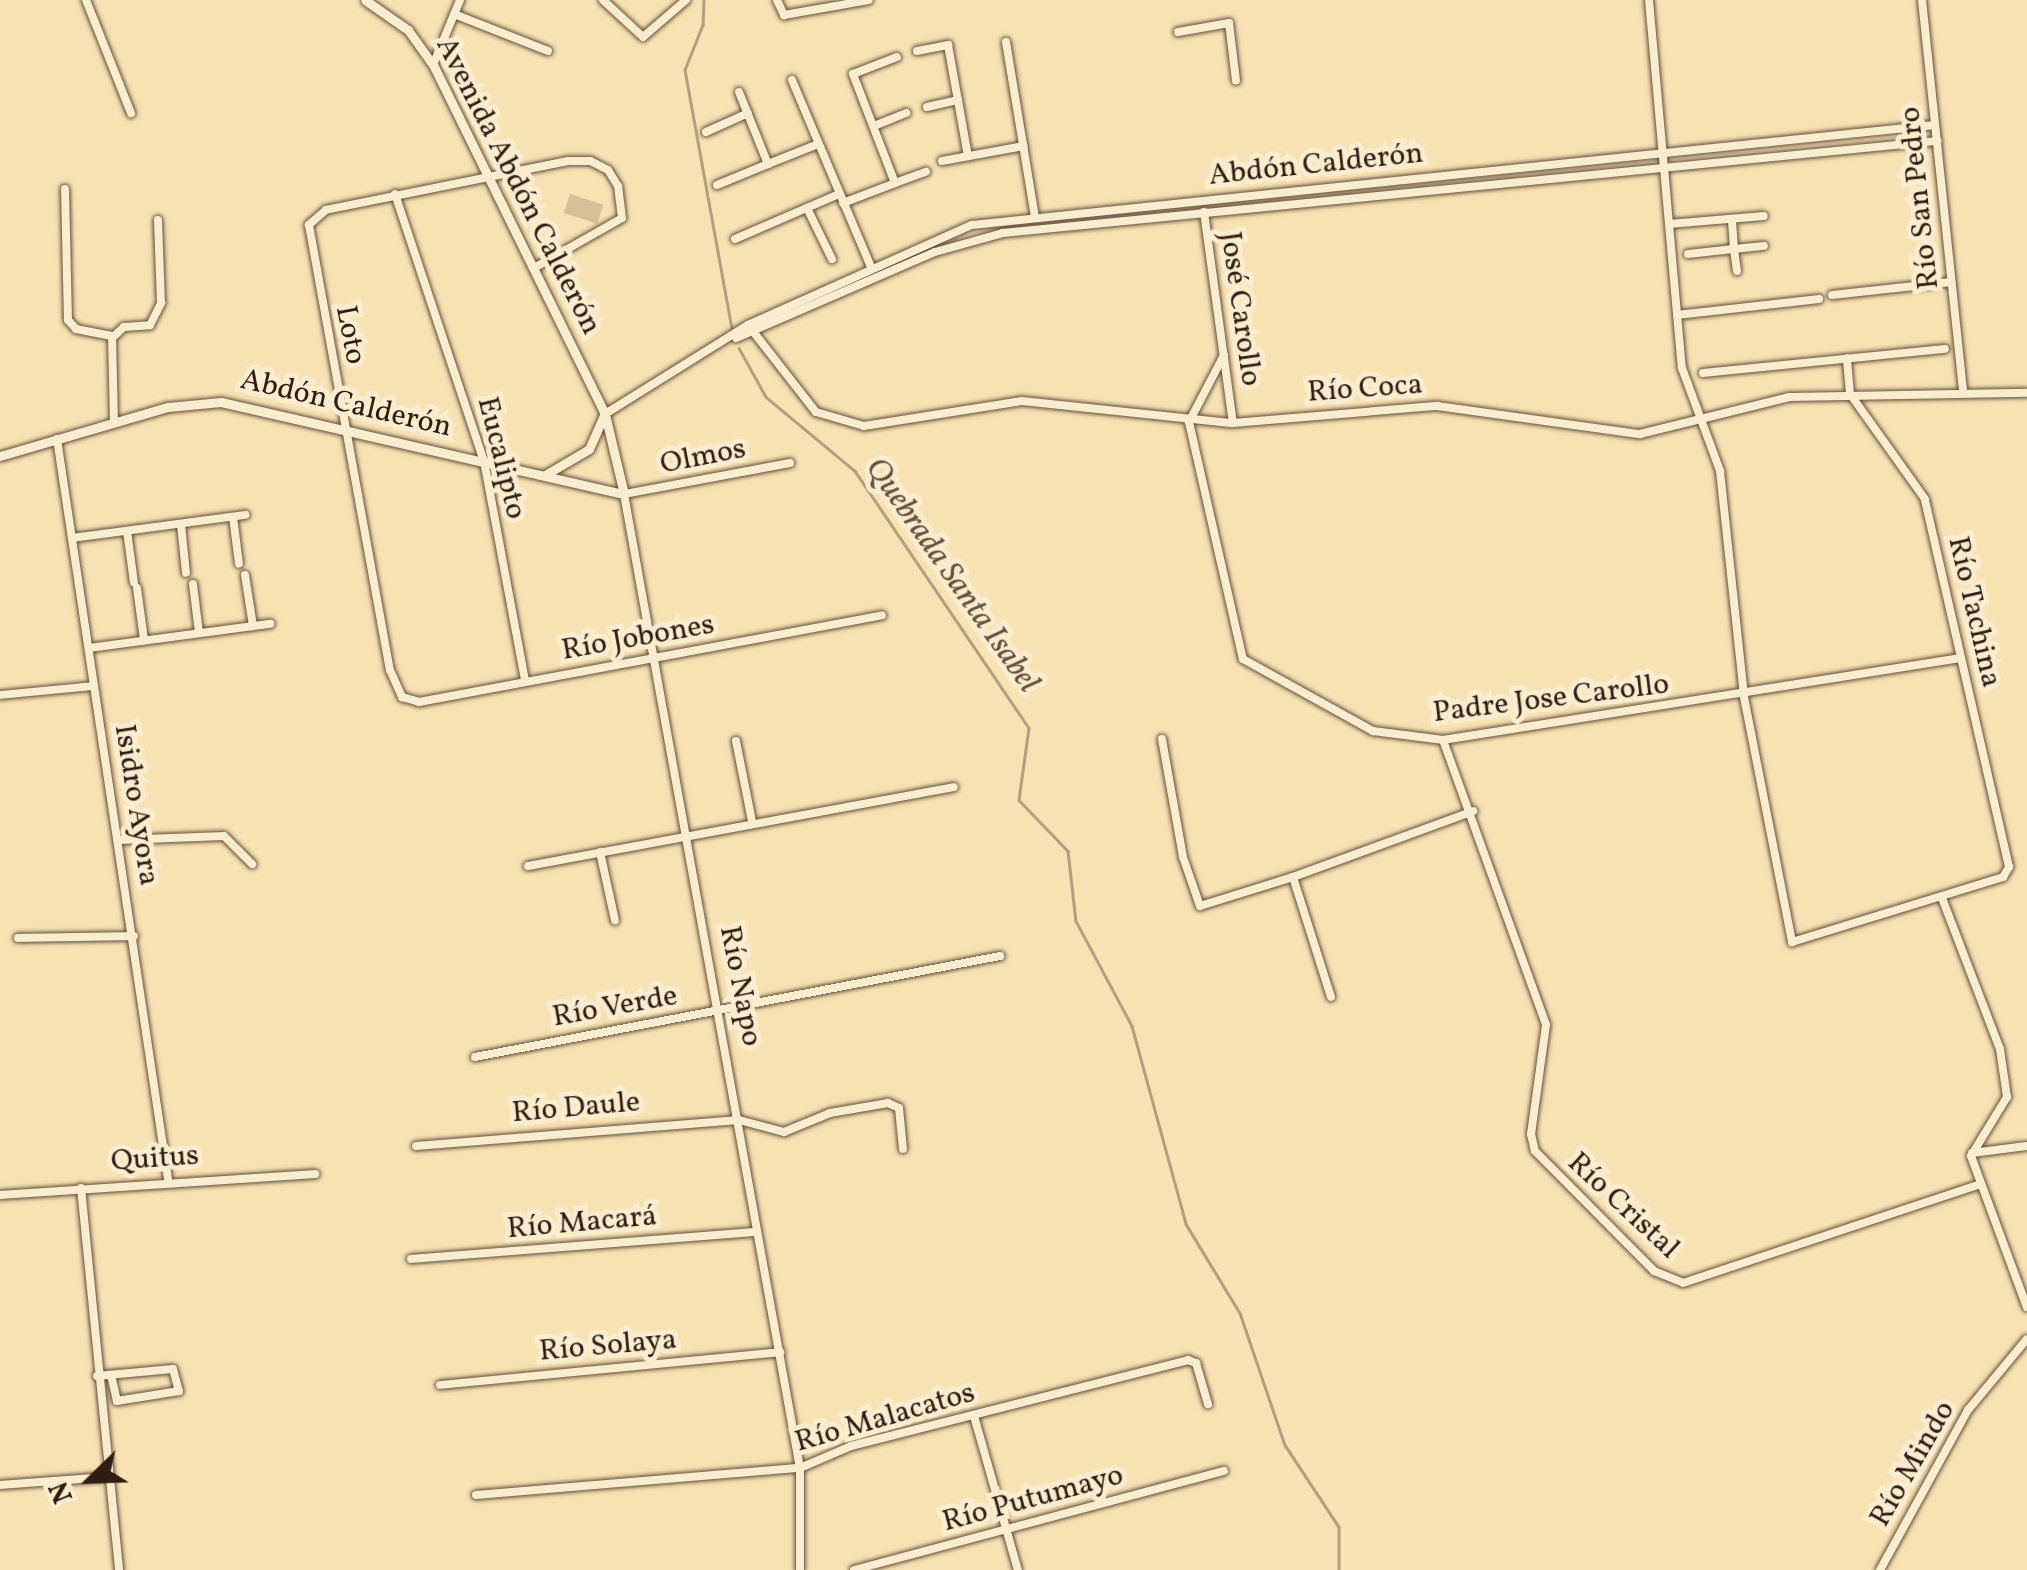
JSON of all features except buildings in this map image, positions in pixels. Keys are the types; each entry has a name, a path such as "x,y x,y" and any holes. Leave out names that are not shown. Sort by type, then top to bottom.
{"street":[{"path":"86,0 131,114"},
{"name":"Avenida Abdón Calderón","path":"365,0 408,30 434,65 605,414"},
{"path":"434,65 460,0"},
{"path":"602,0 643,37 686,0"},
{"path":"1649,0 1687,390 1703,417 1720,471 1744,696"},
{"name":"Río San Pedro","path":"1922,0 1962,392"},
{"path":"777,5 794,14 863,1"},
{"path":"454,14 548,51"},
{"path":"1178,32 1229,23 1236,82"},
{"path":"1006,42 1036,218"},
{"path":"918,51 948,45 968,156"},
{"path":"895,183 853,74 897,57"},
{"path":"792,80 876,278"},
{"path":"739,92 768,164"},
{"path":"927,107 958,100"},
{"path":"706,132 748,113"},
{"path":"874,126 906,113"},
{"name":"Abdón Calderón","path":"605,414 750,329 871,268 972,226 1936,125"},
{"name":"Abdón Calderón","path":"750,329 1004,232 1937,140"},
{"path":"717,186 818,144"},
{"path":"942,162 1024,146"},
{"name":"Loto","path":"402,697 390,670 309,225 326,210 396,194 590,161 618,186 622,218 613,228 534,268"},
{"path":"735,239 807,208 926,172"},
{"path":"65,189 68,320 76,329 113,336 156,320 162,303 158,220"},
{"name":"Eucalipto","path":"396,194 484,461 525,680"},
{"name":"José Carollo","path":"1202,202 1233,423"},
{"path":"807,208 832,259"},
{"path":"1668,224 1764,216"},
{"path":"1732,221 1737,271"},
{"path":"1688,254 1764,246"},
{"path":"1832,295 1952,282"},
{"path":"1677,315 1819,298"},
{"name":"Río Coca","path":"750,329 816,412 864,426 1022,401 1189,422 1233,423 1437,406 1640,434 1790,397 2027,394"},
{"path":"113,336 108,365 114,423"},
{"path":"1704,373 1945,348"},
{"path":"1189,422 1224,354"},
{"path":"1847,358 1850,394"},
{"name":"Río Tachina","path":"1744,696 1792,942 2003,877 2009,867 1925,499 1850,394"},
{"name":"Abdón Calderón","path":"0,456 114,423 221,402 624,494"},
{"path":"546,475 589,449 605,414"},
{"name":"Río Napo","path":"605,414 655,658 800,1468 800,1570"},
{"name":"Padre Jose Carollo","path":"1189,422 1246,664 1373,731 1443,740 1744,696 1961,658"},
{"name":"Isidro Ayora","path":"57,439 168,1179"},
{"name":"Olmos","path":"624,494 790,463"},
{"path":"72,538 245,515"},
{"path":"233,517 239,564"},
{"path":"181,524 186,573"},
{"path":"127,531 144,640"},
{"path":"245,574 254,626"},
{"path":"192,584 199,633"},
{"name":"Río Jobones","path":"402,697 418,702 882,615"},
{"path":"88,648 270,624"},
{"path":"0,695 94,686"},
{"path":"1162,739 1183,857 1200,906 1293,877 1473,811"},
{"name":"Río Cristal","path":"1443,740 1473,811 1546,1025 1531,1134 1535,1151 1662,1277 1683,1283 1787,1253 1980,1184"},
{"path":"736,741 752,821"},
{"path":"528,866 684,832 954,787"},
{"path":"118,840 224,836 252,864"},
{"path":"600,852 615,920"},
{"path":"1293,877 1331,996"},
{"path":"1942,898 2000,1049 2007,1090 1972,1153 2027,1307"},
{"path":"18,938 134,936"},
{"name":"Río Verde","path":"474,1057 1000,956"},
{"name":"Río Daule","path":"416,1146 739,1120 784,1132 830,1113 893,1103 900,1112 903,1149"},
{"path":"1972,1153 2027,1146"},
{"name":"Quitus","path":"0,1195 168,1179 315,1174"},
{"path":"81,1188 118,1570"},
{"name":"Río Macará","path":"411,1260 757,1232"},
{"name":"Río Mindo","path":"1880,1570 1968,1410 2027,1339"},
{"name":"Río Solaya","path":"440,1385 780,1352"},
{"name":"Río Malacatos","path":"476,1495 800,1468 851,1446 1192,1360 1208,1404"},
{"path":"97,1376 174,1368 179,1391 118,1401 110,1375"},
{"path":"974,1416 1018,1570"},
{"name":"Río Putumayo","path":"854,1570 1224,1471"},
{"path":"0,1485 108,1477"}],"shaded area":[{"path":"570,194 603,205 597,224 564,213"}],"waterway":[{"path":"704,0 703,25 685,70 732,328"},
{"name":"Quebrada Santa Isabel","path":"739,348 766,397 855,471 1029,728 1019,800 1068,851 1076,921 1132,1026 1186,1224 1240,1313 1285,1445 1339,1527 1339,1570"}]}
